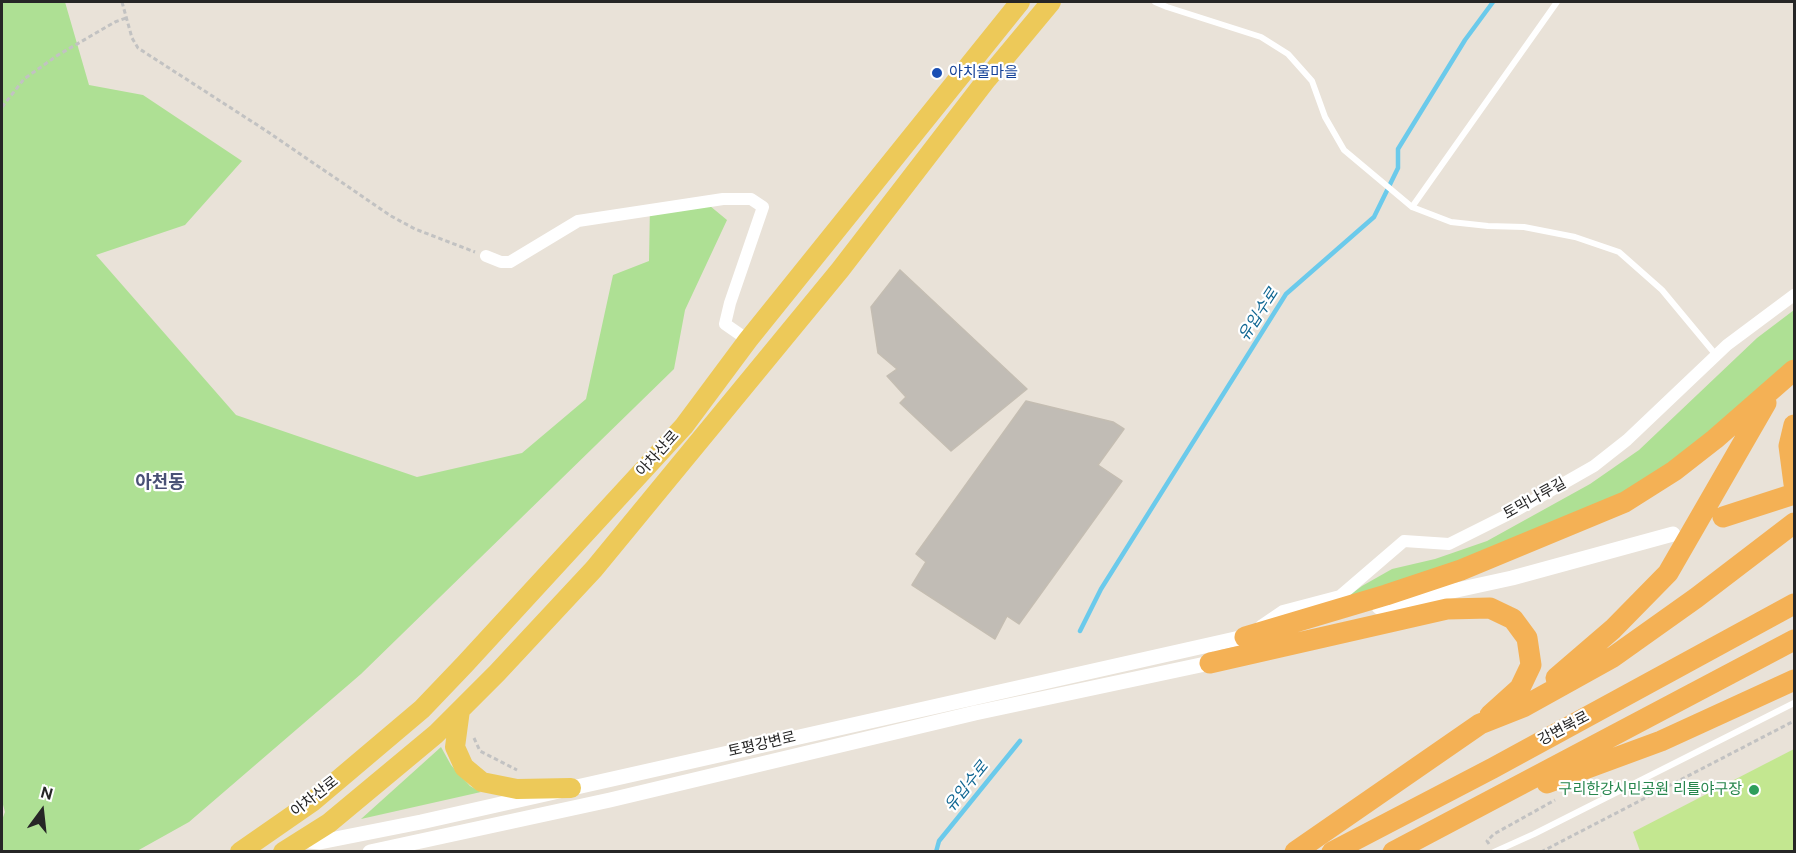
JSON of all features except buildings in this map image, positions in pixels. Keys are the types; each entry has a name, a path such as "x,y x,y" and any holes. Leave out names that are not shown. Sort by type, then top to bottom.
{"highway":[{"path":"1245,638 1461,570 1625,502 1674,471 1794,370"},
{"path":"1523,707 1613,629 1668,573 1774,389"},
{"path":"1794,425 1789,446 1794,483"},
{"path":"1723,517 1794,494"},
{"path":"1480,724 1523,707 1613,657 1794,523"},
{"name":"강변북로","path":"1332,852 1493,768 1794,604"},
{"path":"1210,663 1447,609 1490,608 1513,619 1527,638 1531,665 1520,688 1480,724 1295,852"},
{"name":"강변북로","path":"1393,852 1794,640"},
{"path":"1467,812 1661,741 1794,680"}],"main road":[{"name":"아차산로","path":"240,852 312,802 422,709 684,426 748,340 1020,2"},
{"name":"아차산로","path":"291,846 329,823 436,734 594,568 840,270 987,79 1051,2"},
{"path":"460,710 455,747 464,767 482,782 517,789 571,788"}],"street":[{"path":"486,256 501,262 510,262 578,221 723,199 751,199 763,207 725,324 748,340"},
{"name":"토막나루길","path":"1245,638 1283,610 1340,596 1404,541 1449,544 1515,511 1594,466 1627,440 1716,355 1752,325 1794,295"},
{"name":"토평강변로","path":"291,846 421,822 1512,578 1673,534"},
{"path":"1210,663 1245,638"},
{"name":"토평강변로","path":"369,852 610,800 975,713 1210,663"},
{"path":"282,822 291,846 314,852"}],"lane":[{"path":"1155,2 1261,37 1288,54 1312,81 1325,117 1344,150 1410,205 1451,222 1524,227 1575,237 1619,252 1662,290 1716,355"},
{"path":"1410,205 1557,2"},
{"path":"1494,852 1794,703"}],"path":[{"path":"122,2 132,38 138,48 255,123 391,216 415,229 486,256"},
{"path":"2,107 24,79 58,55 126,18"},
{"path":"1541,852 1794,721"}],"green space":[{"path":"2,2 65,2 89,85 143,95 242,161 185,225 96,255 236,415 417,477 522,453 586,399 613,275 649,261 650,205 704,201 727,220 685,310 674,369 361,674 189,822 137,851 2,852 2,820 5,812 2,801"},
{"path":"1794,310 1794,364 1681,461 1570,522 1342,601 1362,586 1392,569 1435,559 1487,541 1590,484 1639,450 1757,338"},
{"path":"441,747 451,765 470,786 481,792 361,819"},
{"name":"구리한강시민공원 리틀야구장","path":"1794,749 1794,851 1640,851 1633,832"}],"waterway":[{"name":"유입수로","path":"1080,631 1101,589 1286,294 1374,217 1398,168 1398,149 1465,40 1493,2"},
{"name":"유입수로","path":"936,852 939,841 1020,741"}],"place":[{"name":"아치울마을","path":"937,73"},
{"name":"구리한강시민공원 리틀야구장","path":"1754,790"}],"district":[{"name":"아천동","path":"160,483"}]}
